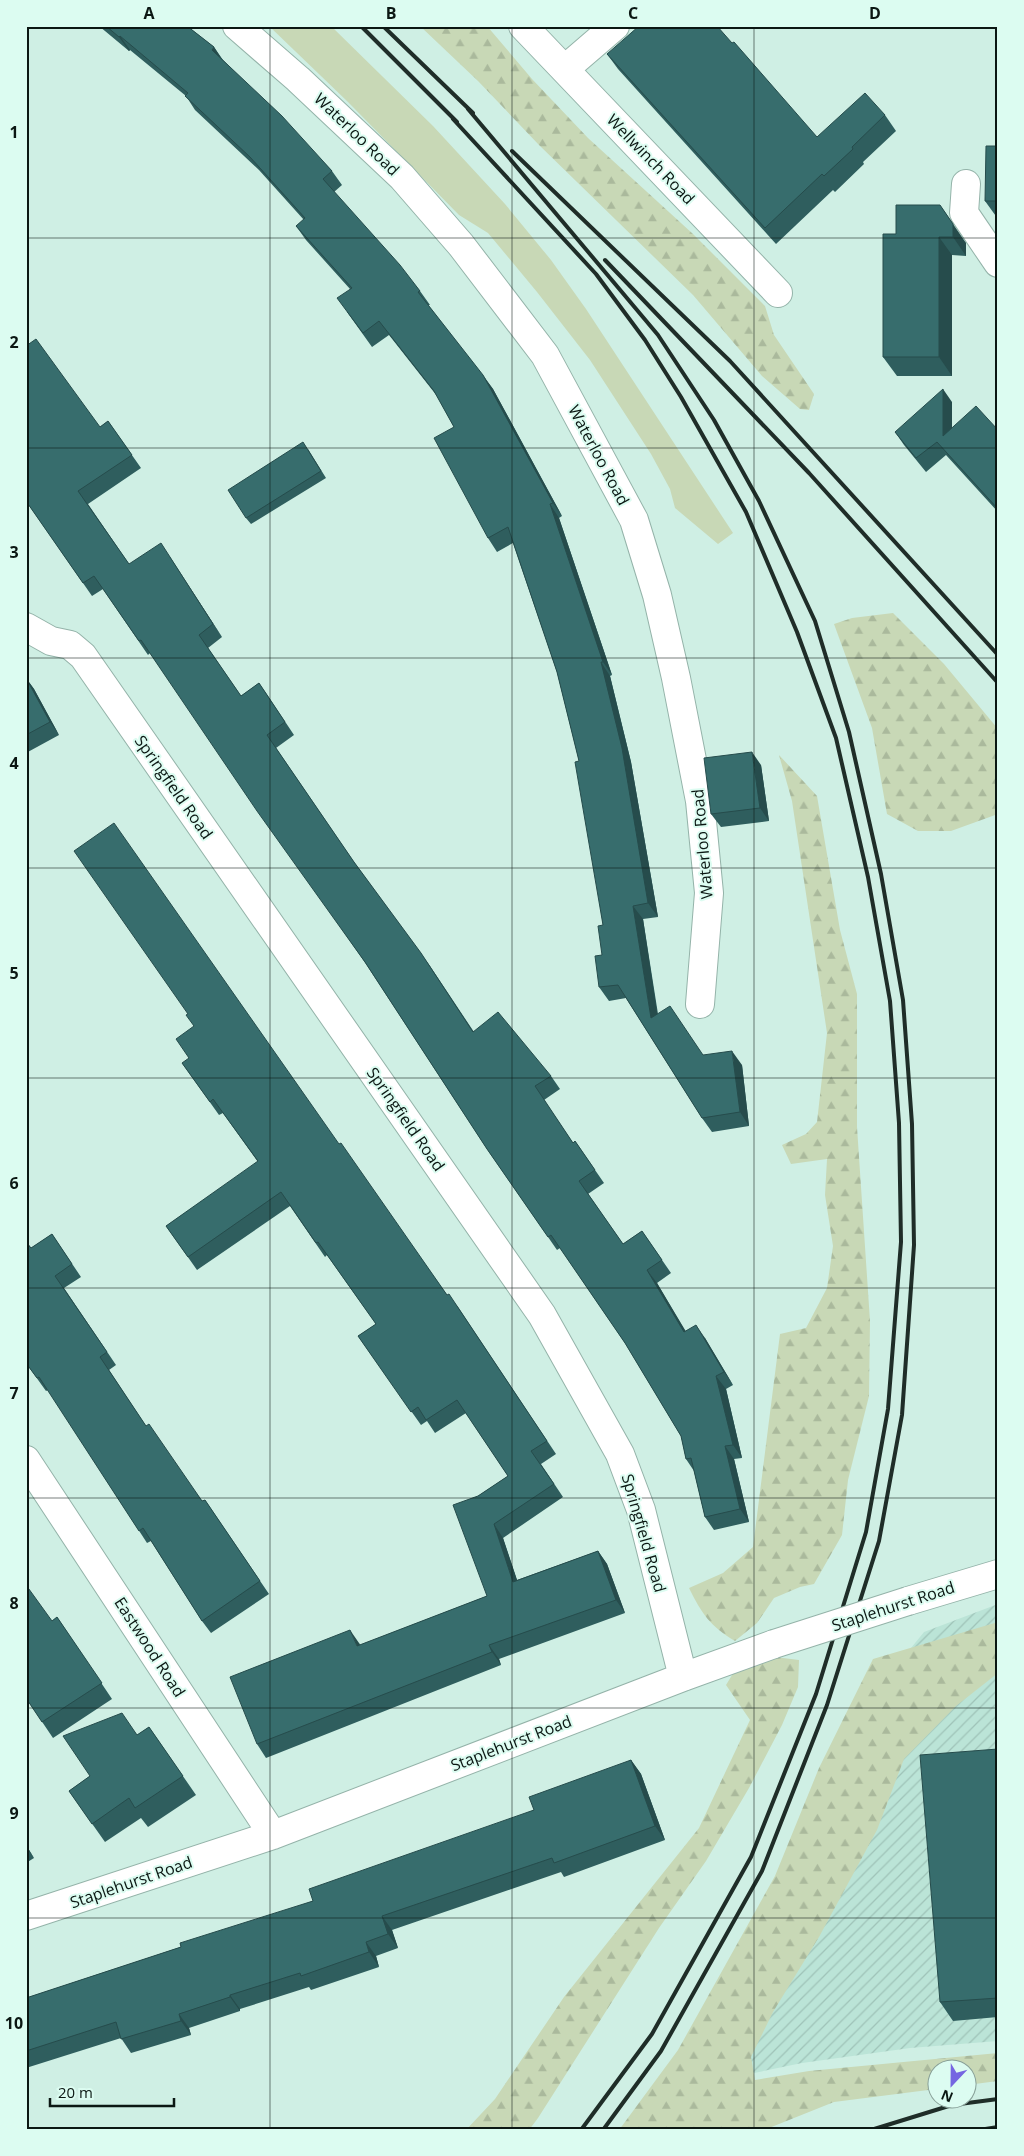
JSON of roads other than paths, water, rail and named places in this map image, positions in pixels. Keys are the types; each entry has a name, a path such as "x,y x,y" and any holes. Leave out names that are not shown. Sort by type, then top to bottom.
{"street":[{"name":"Waterloo Road","path":"237,26 298,79 402,177 461,245 545,355 634,520 657,594 676,678 700,801 708,893 700,1004"},
{"name":"Wellwinch Road","path":"523,26 778,293"},
{"path":"565,68 615,26"},
{"path":"966,184 964,213 998,263"},
{"name":"Springfield Road","path":"26,627 52,641 70,645 83,656 542,1315 620,1454 641,1510 683,1677"},
{"name":"Eastwood Road","path":"26,1460 273,1834"},
{"name":"Staplehurst Road","path":"26,1916 273,1834 774,1644 998,1574"}],"railway":[{"path":"361,26 457,122"},
{"path":"383,26 473,113"},
{"path":"468,109 658,335 714,420 759,501 815,621 849,732 881,874 903,1000 912,1124 914,1245 902,1415 879,1541 827,1705 762,1871 661,2051 603,2130"},
{"path":"453,119 596,274 645,340 681,397 746,512 797,632 836,738 868,877 890,1001 899,1123 901,1242 888,1409 866,1532 816,1694 751,1857 652,2034 581,2130"},
{"path":"512,151 730,361 998,655"},
{"path":"605,260 809,473 998,683"},
{"path":"871,2130 952,2105 998,2099"},
{"path":"979,2130 998,2127"}]}
